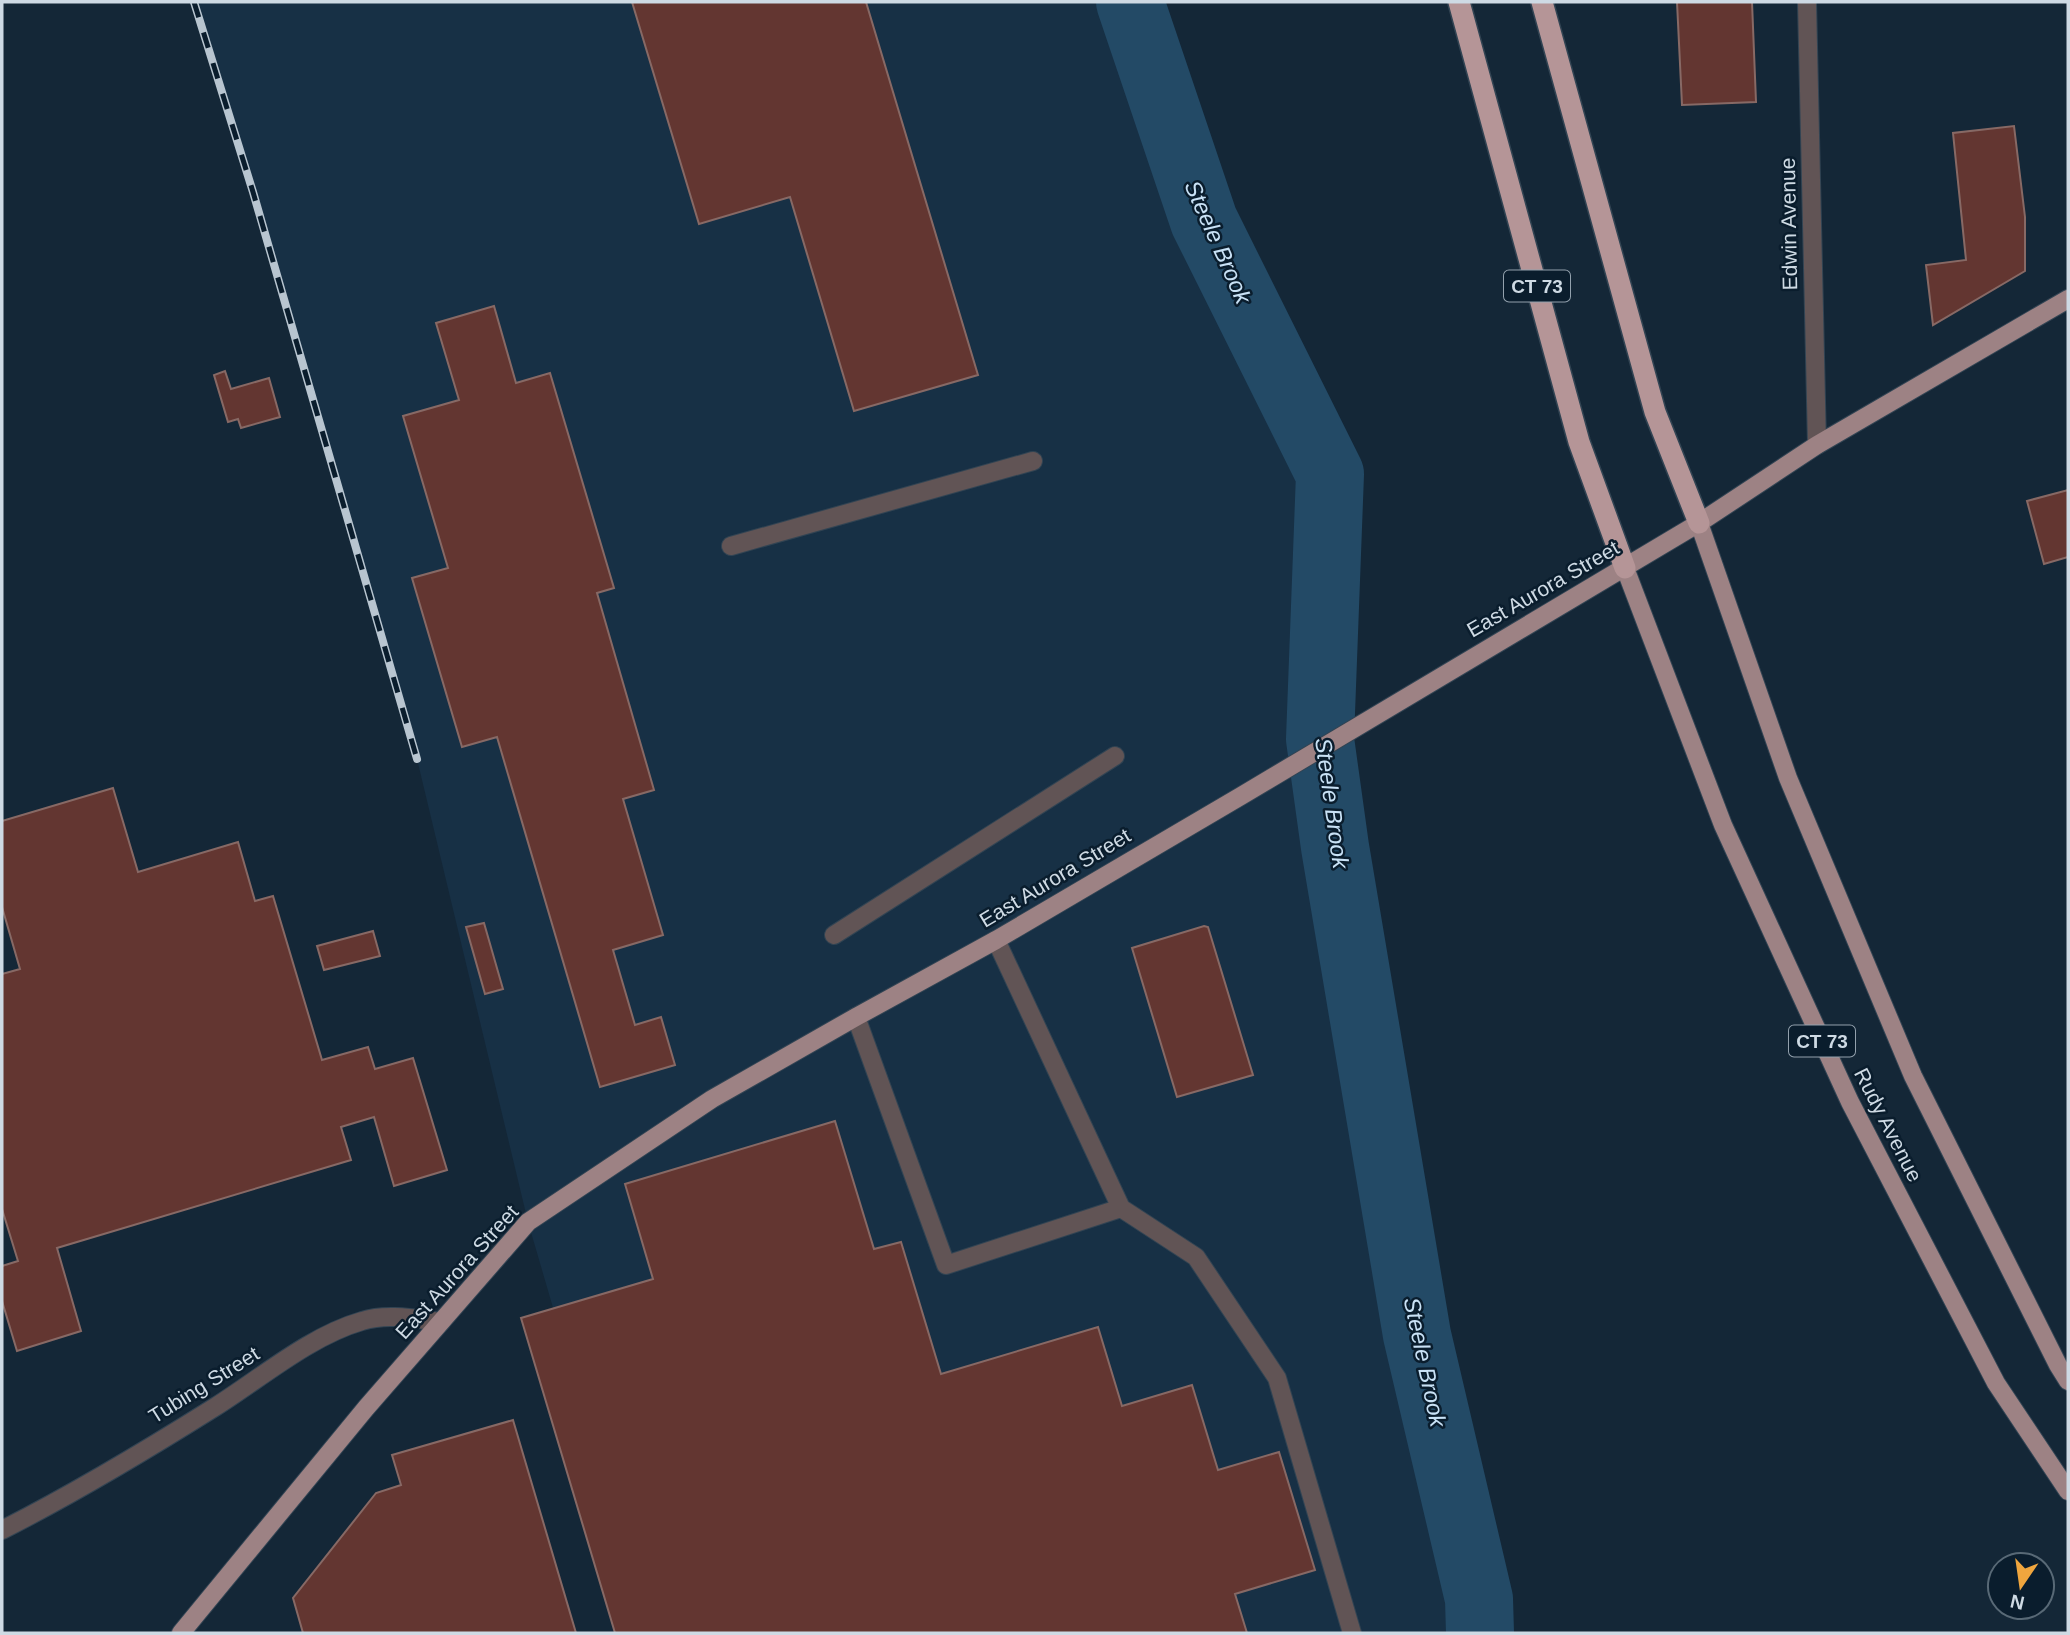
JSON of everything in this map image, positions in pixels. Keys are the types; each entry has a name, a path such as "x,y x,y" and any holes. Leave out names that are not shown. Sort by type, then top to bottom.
{"highway":[{"name":"CT 73","path":"1459,2 1579,442 1625,568"},
{"path":"1542,2 1655,412 1699,523"}],"main road":[{"name":"East Aurora Street","path":"181,1633 366,1408 528,1222 712,1099 996,940 1241,796 1699,523 1817,445 2068,299"},
{"path":"1699,523 1788,778 1913,1076 2068,1381"},
{"name":"Rudy Avenue","path":"1625,568 1723,825 1850,1102 1996,1383 2068,1491"}],"street":[{"name":"Edwin Avenue","path":"1807,2 1817,445"},
{"path":"731,546 1033,461"},
{"path":"834,935 1115,756"},
{"path":"996,940 1121,1208 1196,1257 1277,1378 1352,1633"},
{"path":"856,1017 946,1265 1121,1208"},
{"name":"Tubing Street","path":"2,1530 71,1494 215,1407 325,1335 364,1320 399,1317 441,1322"}],"shaded area":[{"path":"194,2 1130,2 1204,221 1330,474 1320,739 1335,847 1417,1335 1479,1599 1480,1633 648,1633 528,1222 417,759 253,192"}],"building":[{"path":"632,2 866,2 978,375 854,411 790,197 699,224"},
{"path":"1677,2 1752,2 1756,102 1682,105"},
{"path":"2014,126 2025,217 2025,271 1933,325 1926,265 1966,260 1953,133"},
{"path":"494,306 516,383 550,373 614,588 597,593 654,790 623,799 663,935 613,950 635,1025 661,1017 675,1065 600,1087 497,737 462,747 412,578 448,568 403,416 459,400 436,323"},
{"path":"225,371 231,389 269,378 280,417 241,428 238,419 228,422 214,375"},
{"path":"2068,490 2068,557 2044,564 2027,501"},
{"path":"113,788 138,872 238,842 255,901 273,896 322,1060 368,1047 375,1069 413,1058 447,1170 394,1186 374,1117 341,1127 351,1160 57,1248 81,1331 17,1351 2,1301 2,1266 18,1261 2,1209 2,974 20,969 2,907 2,821"},
{"path":"484,923 503,989 485,994 466,927"},
{"path":"1208,927 1253,1075 1177,1097 1132,948"},
{"path":"373,931 380,956 324,970 317,946"},
{"path":"835,1121 874,1249 901,1242 941,1374 1098,1327 1122,1406 1192,1385 1218,1470 1279,1452 1315,1570 1235,1594 1247,1633 615,1633 521,1318 653,1279 625,1184"},
{"path":"513,1420 576,1633 303,1633 293,1598 376,1493 401,1485 392,1455"}],"waterway":[{"name":"Steele Brook","path":"1130,2 1204,221 1330,474 1320,739 1335,847 1417,1335 1479,1599 1480,1633"}],"railway":[{"path":"194,2 253,192 417,759"}]}
